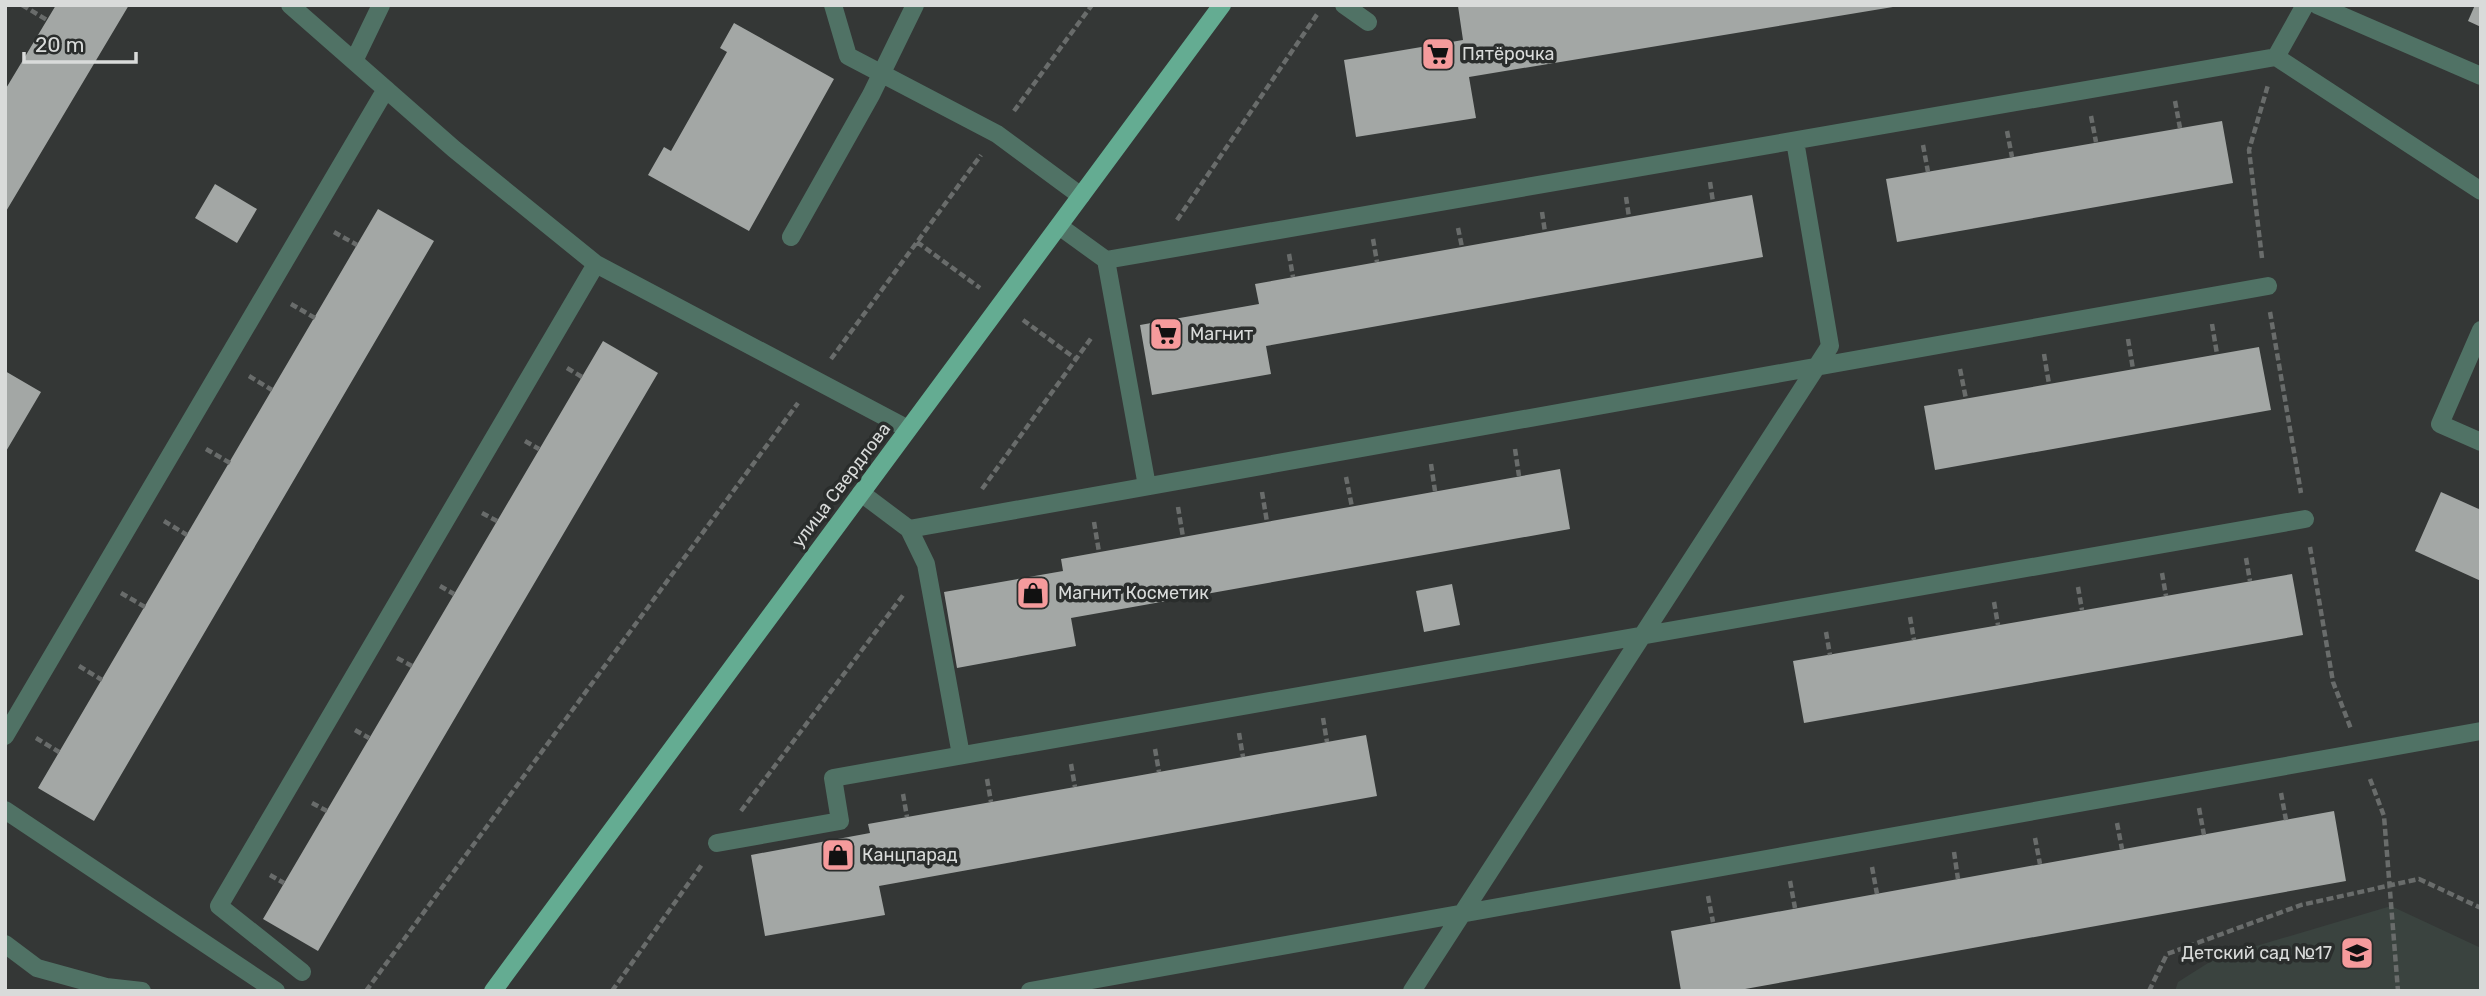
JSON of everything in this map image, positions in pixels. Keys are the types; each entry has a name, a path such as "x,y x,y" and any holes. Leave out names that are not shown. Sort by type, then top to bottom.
{"main road":[{"name":"улица Свердлова","path":"493,991 1222,5"}],"lane":[{"path":"290,5 454,149 596,264 908,429"},
{"path":"354,61 381,5"},
{"path":"833,5 848,56 997,134 1081,196"},
{"path":"791,237 882,73 915,5"},
{"path":"1344,5 1368,22"},
{"path":"2276,57 2305,5"},
{"path":"2316,5 2481,76"},
{"path":"1106,260 2276,57 2481,191"},
{"path":"5,736 386,89"},
{"path":"1412,991 1830,346 1795,141"},
{"path":"1059,226 1106,260 1147,486"},
{"path":"302,972 219,906 596,264"},
{"path":"909,529 2267,286"},
{"path":"2481,330 2440,424 2481,442"},
{"path":"861,493 909,529 926,564 961,755"},
{"path":"717,843 840,821 832,778 2305,519"},
{"path":"1030,991 2481,731"},
{"path":"5,810 276,991"},
{"path":"5,944 37,968 106,987 142,991"}],"path":[{"path":"22,5 47,20"},
{"path":"366,991 1092,5"},
{"path":"2276,57 2249,150 2267,286 2333,681 2384,816 2398,991"},
{"path":"2149,991 2167,954 2301,905 2419,879 2481,908"}],"shaded area":[{"name":"Детский сад №17","path":"2391,906 2481,948 2481,991 2175,991 2178,982 2216,958"}],"building":[{"path":"56,5 129,5 5,213 5,90"},
{"path":"1905,5 1469,77 1476,118 1356,137 1344,60 1463,40 1458,6"},
{"path":"2475,5 2481,5 2481,27 2468,21"},
{"path":"734,23 834,79 749,231 648,175 664,147 671,151 727,52 720,48"},
{"path":"2222,121 2233,183 1897,242 1886,179"},
{"path":"215,184 257,209 237,243 195,218"},
{"path":"1752,195 1763,257 1266,346 1271,374 1152,395 1140,325 1259,304 1255,284"},
{"path":"378,209 434,241 94,821 38,788"},
{"path":"603,341 658,373 318,951 263,919"},
{"path":"2259,347 2271,410 1935,470 1924,406"},
{"path":"5,371 41,392 5,453"},
{"path":"1560,469 1570,529 1071,618 1076,646 957,668 944,592 1063,571 1061,559"},
{"path":"2441,492 2481,510 2481,581 2415,551"},
{"path":"2292,574 2303,635 1804,723 1793,661"},
{"path":"1452,584 1460,625 1424,632 1416,591"},
{"path":"1366,735 1377,796 879,886 885,915 765,936 751,855 870,833 868,824"},
{"path":"2334,811 2346,881 1734,991 1681,991 1671,931"}],"place":[{"name":"Пятёрочка","path":"1438,54"},
{"name":"Магнит","path":"1166,334"},
{"name":"Магнит Косметик","path":"1033,593"},
{"name":"Канцпарад","path":"838,855"},
{"name":"Детский сад №17","path":"2357,953"}]}
